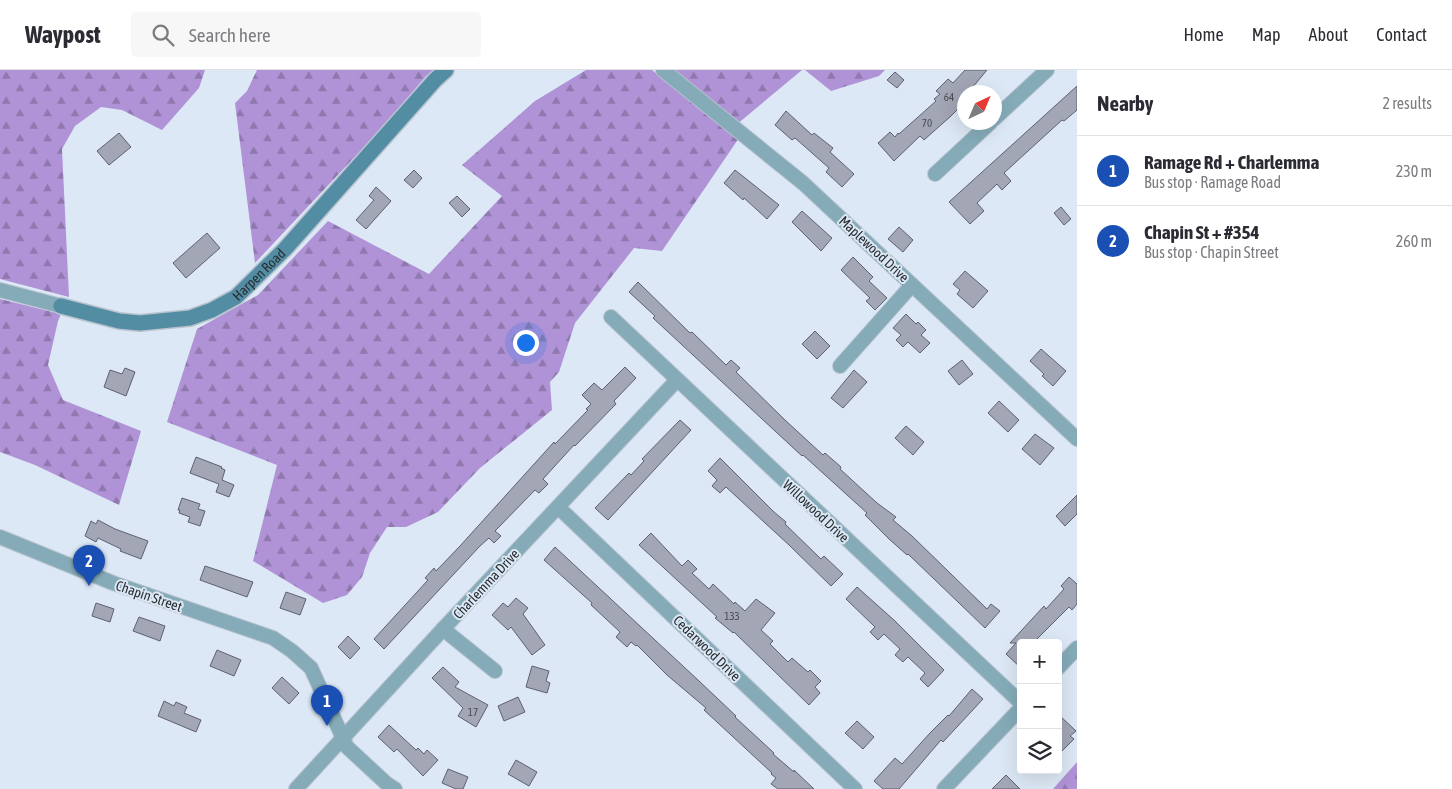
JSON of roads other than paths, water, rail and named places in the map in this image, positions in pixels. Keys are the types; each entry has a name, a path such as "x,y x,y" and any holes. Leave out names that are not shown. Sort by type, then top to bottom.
{"street":[{"name":"Harpen Road","path":"0,290 119,321 140,323 190,318 212,310 236,297 285,248 446,70"},
{"name":"Maplewood Drive","path":"663,70 802,183 1077,439"},
{"path":"1002,112 1048,70"},
{"path":"935,174 982,130"},
{"path":"840,366 912,285"},
{"name":"Willowood Drive","path":"611,317 1017,699"},
{"name":"Charlemma Drive","path":"296,789 677,380"},
{"name":"Cedarwood Drive","path":"558,507 855,789"},
{"name":"Chapin Street","path":"0,537 114,584 273,638 292,651 311,668 347,747 394,789"},
{"path":"443,629 495,671"},
{"path":"1062,664 1077,648"},
{"path":"944,789 1017,712"}],"place":[{"name":"Chapin St + #354","path":"89,586"},
{"name":"Ramage Rd + Charlemma","path":"327,726"}]}
